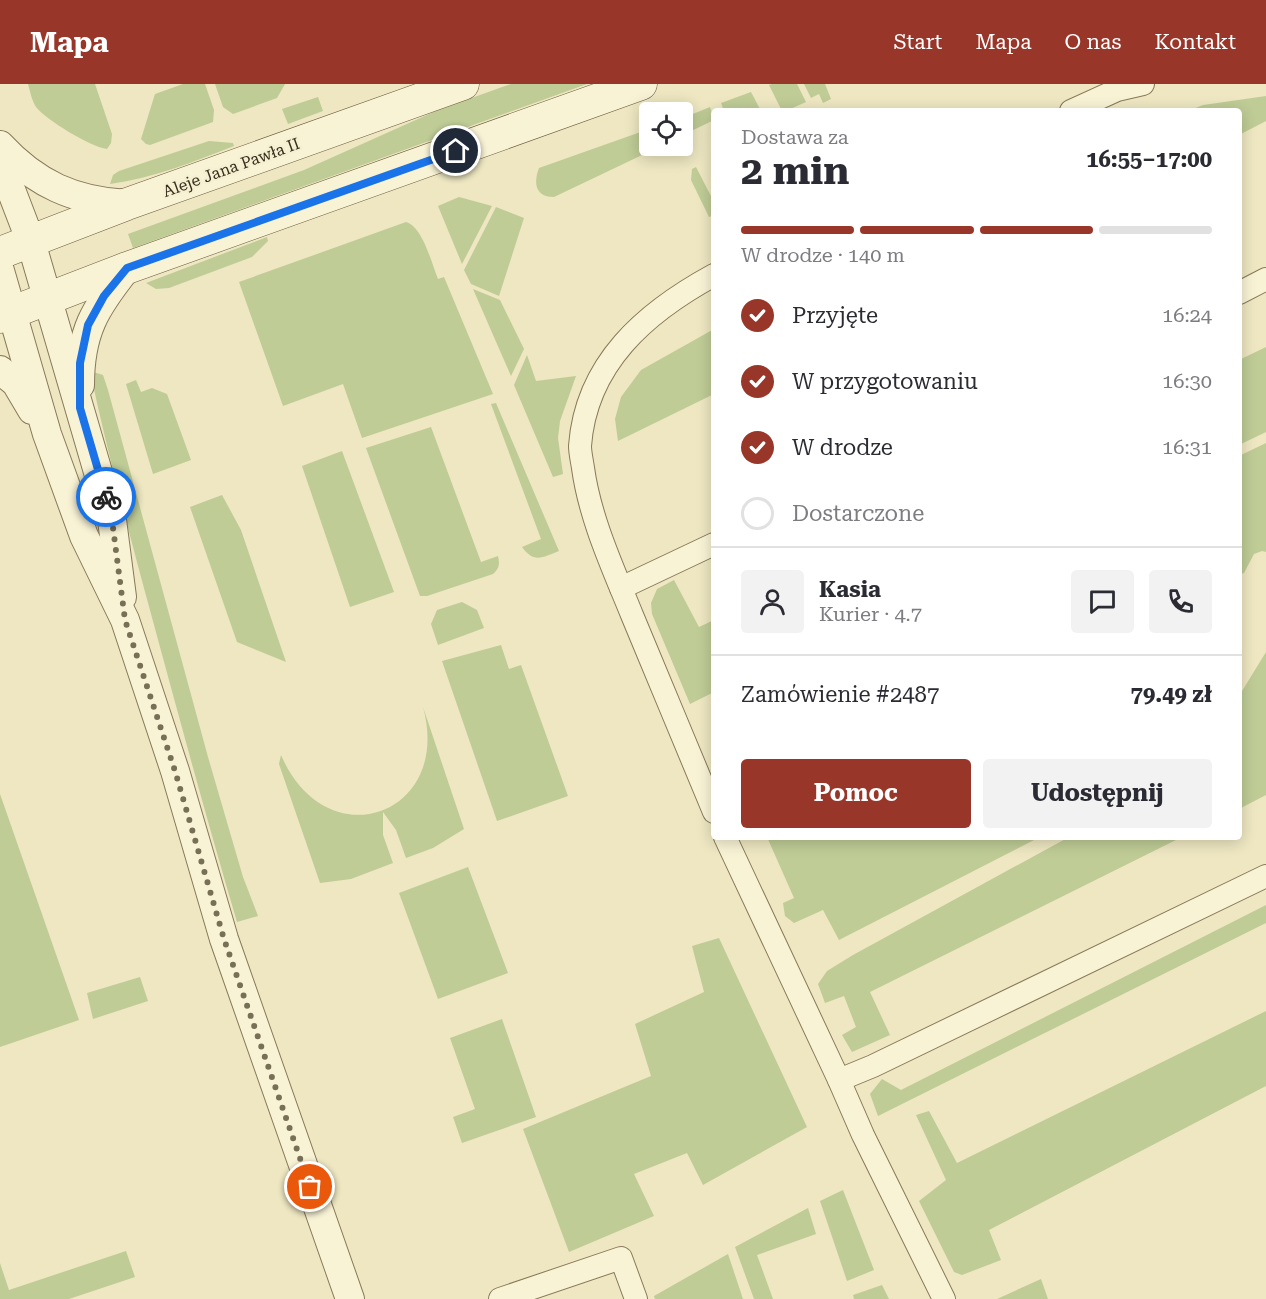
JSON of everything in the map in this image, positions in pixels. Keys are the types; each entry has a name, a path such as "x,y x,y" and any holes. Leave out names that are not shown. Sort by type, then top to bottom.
{"main road":[{"name":"Aleje Jana Pawła II","path":"0,254 128,204 463,84"},
{"path":"6,315 127,268 641,84"}],"street":[{"path":"1078,108 1117,90 1143,84"},
{"path":"0,145 18,164 52,186 88,200 128,204"},
{"path":"0,161 31,242 112,520 125,620"},
{"path":"80,408 80,363 88,325 104,296 127,268"},
{"path":"0,271 6,315 84,536 125,620 175,771 224,939 350,1299"},
{"path":"711,277 685,291 646,321 620,347 600,374 586,410 580,447 585,486 606,550 711,805"},
{"path":"1242,291 1266,279"},
{"path":"0,370 16,383 47,434"},
{"path":"621,588 711,545"},
{"path":"726,840 863,1135 944,1299"},
{"path":"839,1080 873,1066 1266,876"},
{"path":"500,1299 621,1258 636,1299"}],"green space":[{"path":"28,84 95,84 112,134 111,143 107,149 80,138 41,112 35,105"},
{"path":"183,84 205,84 214,110 213,122 150,145 146,144 141,139 155,94"},
{"path":"215,84 285,84 277,98 233,114 223,107"},
{"path":"511,84 587,84 133,248 128,234 304,170 438,110"},
{"path":"797,84 806,102 793,108 780,108 769,85"},
{"path":"804,84 825,84 831,99 823,103 819,94 811,98"},
{"path":"751,92 759,108 723,108 721,103"},
{"path":"1266,96 1266,121 1242,133 1242,108 1196,108"},
{"path":"318,97 323,111 288,124 282,109"},
{"path":"710,107 711,121 693,130 693,114"},
{"path":"639,133 640,156 554,197 543,195 540,192 536,184 539,168"},
{"path":"209,141 233,143 234,146 158,174 110,184 113,175 119,171"},
{"path":"696,167 711,196 711,216 709,217 691,180 692,169"},
{"path":"459,197 492,206 462,264 438,206"},
{"path":"496,207 524,218 499,296 471,284 464,270"},
{"path":"406,222 412,225 422,238 438,279 444,277 493,394 362,438 343,384 283,406 239,282"},
{"path":"267,237 268,241 252,257 169,288 156,289 146,283"},
{"path":"473,289 500,300 524,349 511,376"},
{"path":"711,331 711,395 618,441 615,419 621,397 641,370"},
{"path":"1266,347 1266,432 1242,444 1242,359"},
{"path":"527,355 536,381 576,376 560,421 558,438 563,474 553,477 514,385"},
{"path":"90,371 103,375 108,390 208,757 243,877 258,916 237,922 130,537"},
{"path":"136,380 141,392 152,388 167,394 191,460 153,474 126,384"},
{"path":"496,403 559,551 543,557 531,556 522,547 541,539 491,404"},
{"path":"431,427 481,562 498,556 499,564 493,574 427,596 420,596 366,448"},
{"path":"1266,443 1266,552 1254,554 1242,574 1242,455"},
{"path":"342,451 394,592 350,607 302,466"},
{"path":"222,495 241,530 286,662 237,642 190,507"},
{"path":"674,580 699,627 711,621 711,694 690,704 652,614 651,603 657,589"},
{"path":"462,602 477,610 484,628 438,645 431,624 437,610"},
{"path":"501,645 509,669 521,665 568,796 497,821 442,661"},
{"path":"1266,652 1266,795 1242,807 1242,691"},
{"path":"423,707 464,829 433,848 406,858 396,830 383,812 383,835 393,863 351,879 320,883 279,764 281,755 301,788 326,807 354,815 380,811 403,798 420,775 427,745"},
{"path":"0,794 79,1020 0,1047"},
{"path":"768,840 1034,840 839,940 823,910 794,923 785,916 783,903 794,898"},
{"path":"1064,840 1176,840 870,992 890,1035 852,1052 842,1035 856,1027 844,996 825,1003 818,984 827,971"},
{"path":"468,867 508,973 438,999 399,893"},
{"path":"1266,905 1266,923 878,1116 870,1094 882,1079 901,1090"},
{"path":"719,938 807,1127 703,1185 687,1153 634,1174 654,1216 569,1252 523,1129 651,1076 635,1024 704,992 692,946"},
{"path":"140,977 148,1001 93,1019 87,993"},
{"path":"1266,1011 1266,1086 989,1230 1001,1260 962,1275 954,1272 919,1201 946,1180 916,1115 929,1111 957,1163"},
{"path":"502,1019 536,1117 462,1143 453,1117 475,1109 450,1038"},
{"path":"843,1190 874,1270 847,1281 820,1201"},
{"path":"808,1208 816,1234 757,1255 773,1299 754,1299 735,1247"},
{"path":"126,1251 135,1277 69,1299 0,1299 0,1263 9,1290"},
{"path":"728,1254 743,1299 655,1299 654,1296"},
{"path":"1041,1279 1048,1299 997,1299"},
{"path":"882,1285 889,1299 854,1299 853,1295"}],"way so far":[{"path":"106,497 112,520 125,620 175,771 224,939 310,1187"}],"route":[{"path":"106,497 80,408 80,363 88,325 104,296 127,268 456,151"}]}
